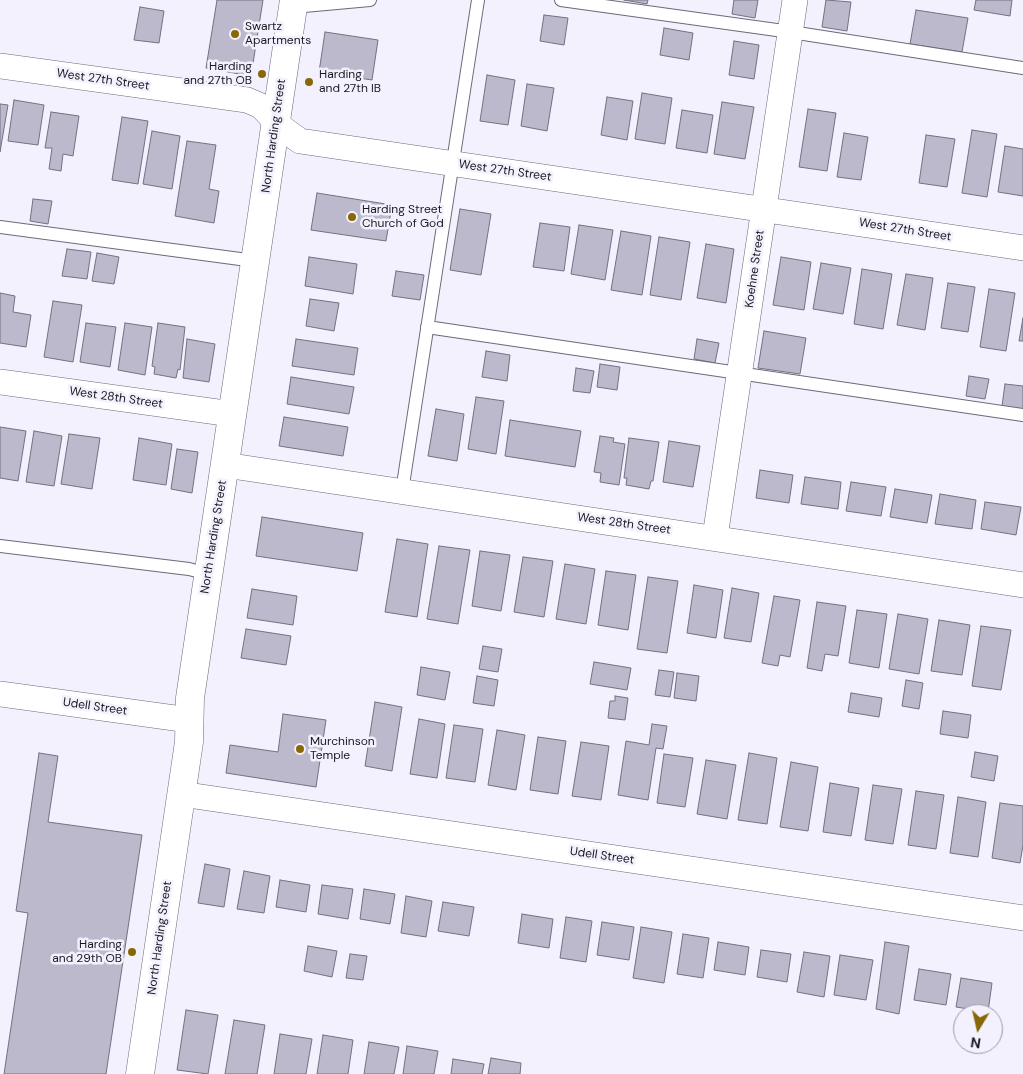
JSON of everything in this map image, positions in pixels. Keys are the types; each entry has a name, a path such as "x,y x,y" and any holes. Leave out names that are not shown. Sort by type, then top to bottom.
{"street":[{"name":"Koehne Street","path":"715,537 795,0"},
{"name":"North Harding Street","path":"140,1074 189,742 190,698 294,3"},
{"name":"West 27th Street","path":"0,66 247,100 261,106 293,138 300,141 764,208 1023,248"},
{"name":"West 28th Street","path":"0,382 232,414"},
{"name":"West 28th Street","path":"225,465 1023,584"},
{"name":"Udell Street","path":"0,694 189,720"},
{"name":"Udell Street","path":"181,794 1023,918"}],"lane":[{"path":"294,3 370,0"},
{"path":"402,491 478,0"},
{"path":"561,0 791,32 1023,68"},
{"path":"0,227 255,261"},
{"path":"427,327 1023,415"},
{"path":"0,546 189,569 208,574"}],"building":[{"name":"Swartz Apartments","path":"217,0 263,0 251,76 206,68"},
{"path":"624,0 648,0 647,4"},
{"path":"734,0 758,0 755,18 732,14"},
{"path":"826,0 851,2 847,31 822,27"},
{"path":"976,0 1012,0 1010,16 974,10"},
{"path":"140,7 164,11 159,43 134,40"},
{"path":"916,10 968,18 962,52 910,44"},
{"path":"544,15 568,18 564,45 540,41"},
{"path":"664,28 693,33 689,60 660,55"},
{"path":"325,32 378,40 372,80 319,72"},
{"path":"734,41 759,45 754,79 729,75"},
{"path":"487,75 515,80 508,125 480,121"},
{"path":"527,84 554,88 547,131 521,126"},
{"path":"642,93 672,98 665,144 635,139"},
{"path":"607,97 633,101 627,140 601,135"},
{"path":"14,100 44,105 38,145 8,141"},
{"path":"722,102 754,107 745,159 714,154"},
{"path":"0,104 8,105 0,152"},
{"path":"808,109 836,113 827,171 799,167"},
{"path":"682,110 713,115 707,153 676,148"},
{"path":"51,112 79,116 73,156 63,154 61,171 49,169 52,148 45,148"},
{"path":"122,117 148,121 138,184 112,180"},
{"path":"972,130 997,134 987,197 962,193"},
{"path":"152,131 180,136 172,189 143,184"},
{"path":"844,133 868,137 861,180 837,177"},
{"path":"926,135 955,139 947,187 919,183"},
{"path":"187,141 216,145 209,189 219,191 214,223 175,216"},
{"path":"1005,146 1023,149 1023,196 998,192"},
{"name":"Harding Street Church of God","path":"317,193 392,205 386,241 311,230"},
{"path":"33,199 52,201 48,224 30,221"},
{"path":"460,209 491,214 481,275 450,270"},
{"path":"540,223 570,227 564,271 533,267"},
{"path":"579,225 613,230 605,280 571,274"},
{"path":"621,231 651,236 642,295 611,290"},
{"path":"659,237 690,242 681,300 650,295"},
{"path":"706,244 734,249 726,303 697,298"},
{"path":"67,249 91,252 87,279 62,276"},
{"path":"97,253 119,257 114,284 92,281"},
{"path":"309,257 357,264 353,294 305,286"},
{"path":"781,257 811,262 804,310 773,305"},
{"path":"821,263 851,268 843,314 813,309"},
{"path":"862,269 892,274 883,329 854,324"},
{"path":"396,271 424,275 420,300 392,296"},
{"path":"906,274 933,278 925,330 897,325"},
{"path":"948,283 975,287 968,332 941,328"},
{"path":"989,289 1015,293 1006,351 980,347"},
{"path":"0,293 15,296 13,312 31,315 26,347 0,343"},
{"path":"310,299 339,303 334,331 306,326"},
{"path":"53,301 82,305 73,362 44,357"},
{"path":"1023,318 1023,341 1019,341"},
{"path":"86,323 116,327 110,367 80,362"},
{"path":"125,323 152,327 145,375 118,370"},
{"path":"158,323 185,327 180,370 178,369 176,378 154,374 155,367 152,366"},
{"path":"764,331 806,338 800,374 758,368"},
{"path":"187,339 215,344 209,382 183,378"},
{"path":"296,339 358,348 354,375 292,366"},
{"path":"697,339 719,343 715,363 694,359"},
{"path":"486,351 510,355 507,381 482,377"},
{"path":"600,364 620,367 617,390 597,387"},
{"path":"576,368 594,371 590,393 573,391"},
{"path":"969,376 989,379 985,399 966,396"},
{"path":"291,377 354,387 349,414 287,404"},
{"path":"1005,384 1023,386 1023,409 1002,406"},
{"path":"476,397 504,401 496,454 468,449"},
{"path":"436,409 464,414 457,461 428,456"},
{"path":"284,417 348,427 343,456 279,446"},
{"path":"510,420 581,431 575,467 505,456"},
{"path":"0,427 26,431 18,481 0,478"},
{"path":"34,431 62,436 54,486 26,482"},
{"path":"69,434 100,438 92,489 61,484"},
{"path":"600,436 614,438 613,442 625,444 619,485 600,482 601,473 594,472"},
{"path":"139,438 172,444 166,485 133,480"},
{"path":"629,438 659,442 653,481 651,481 649,489 626,485 627,478 624,478"},
{"path":"669,441 700,446 693,487 663,482"},
{"path":"177,449 198,452 192,493 171,489"},
{"path":"760,470 793,475 789,503 756,498"},
{"path":"805,477 841,482 838,509 801,504"},
{"path":"851,482 886,487 881,516 846,511"},
{"path":"895,489 932,495 927,523 890,517"},
{"path":"940,494 976,500 972,529 935,524"},
{"path":"985,502 1021,507 1016,535 981,529"},
{"path":"262,517 363,533 357,571 256,556"},
{"path":"397,539 428,544 417,617 385,612"},
{"path":"439,546 470,550 458,624 427,619"},
{"path":"480,551 510,555 501,611 472,606"},
{"path":"523,557 553,561 544,617 514,612"},
{"path":"565,564 595,569 586,624 556,619"},
{"path":"606,571 636,575 628,630 598,625"},
{"path":"648,577 678,581 667,653 637,649"},
{"path":"694,585 723,590 716,638 687,633"},
{"path":"732,588 759,593 751,642 724,638"},
{"path":"252,589 297,596 293,625 247,618"},
{"path":"774,596 800,600 790,657 780,655 778,666 762,663"},
{"path":"817,602 846,606 838,656 825,654 822,671 807,668"},
{"path":"857,610 887,614 879,668 849,663"},
{"path":"898,614 928,619 919,674 889,669"},
{"path":"939,620 970,625 962,675 931,671"},
{"path":"981,626 1011,630 1001,690 972,686"},
{"path":"246,629 291,636 286,665 241,658"},
{"path":"483,646 502,649 498,672 479,669"},
{"path":"594,662 631,668 627,690 590,684"},
{"path":"421,667 450,672 445,700 417,695"},
{"path":"659,670 674,672 670,697 655,695"},
{"path":"677,673 699,676 696,701 674,698"},
{"path":"477,676 498,680 494,706 473,703"},
{"path":"906,680 923,683 919,709 902,706"},
{"path":"851,693 882,698 879,717 848,712"},
{"path":"615,696 628,698 625,720 608,718 610,701 615,701"},
{"path":"375,702 402,707 392,771 365,766"},
{"path":"943,711 971,715 968,738 940,734"},
{"name":"Murchinson Temple","path":"283,714 326,720 316,787 226,773 230,745 278,752"},
{"path":"419,719 445,724 437,778 410,774"},
{"path":"652,724 667,726 663,749 656,748 648,800 618,795 626,741 649,745"},
{"path":"454,725 483,729 475,782 446,778"},
{"path":"497,730 525,735 516,790 488,785"},
{"path":"538,737 566,741 558,794 530,790"},
{"path":"581,742 609,746 601,800 572,796"},
{"path":"975,752 998,756 994,781 971,777"},
{"path":"39,753 58,756 48,822 142,835 106,1074 4,1074 28,913 16,911"},
{"path":"749,753 777,758 767,824 738,820"},
{"path":"664,754 693,758 685,807 657,803"},
{"path":"706,760 736,765 727,819 697,814"},
{"path":"791,762 818,767 808,831 780,827"},
{"path":"830,783 859,788 851,836 823,832"},
{"path":"873,785 902,789 893,844 865,840"},
{"path":"916,791 944,795 936,849 908,845"},
{"path":"958,797 986,802 978,857 950,853"},
{"path":"1000,803 1023,806 1023,845 1020,863 992,858"},
{"path":"205,864 230,869 224,907 198,903"},
{"path":"244,871 270,876 264,913 237,909"},
{"path":"280,880 310,885 306,912 276,907"},
{"path":"322,885 353,889 348,919 318,914"},
{"path":"364,889 395,894 390,924 360,919"},
{"path":"406,896 432,901 426,937 401,933"},
{"path":"443,902 474,907 469,936 438,931"},
{"path":"522,914 553,919 549,948 518,943"},
{"path":"566,917 592,921 586,962 560,958"},
{"path":"602,922 634,927 629,960 597,955"},
{"path":"641,927 672,932 664,983 633,978"},
{"path":"683,934 709,938 703,978 677,974"},
{"path":"718,942 749,947 745,975 714,970"},
{"path":"885,942 909,946 899,1014 876,1009"},
{"path":"308,946 337,951 332,977 304,971"},
{"path":"761,950 791,954 787,982 757,977"},
{"path":"804,952 830,956 824,997 797,992"},
{"path":"350,954 367,956 363,980 346,978"},
{"path":"840,955 873,960 866,1000 834,995"},
{"path":"919,969 951,974 946,1005 914,1000"},
{"path":"961,978 992,983 989,1004 957,1004"},
{"path":"186,1010 218,1015 208,1074 177,1070"},
{"path":"234,1020 265,1025 257,1074 225,1074"},
{"path":"280,1034 312,1039 306,1074 274,1074"},
{"path":"323,1035 353,1040 348,1074 317,1074"},
{"path":"369,1042 399,1047 394,1074 364,1074"},
{"path":"407,1046 438,1051 434,1074 403,1074"},
{"path":"491,1058 521,1063 520,1074 488,1074"},
{"path":"453,1059 484,1064 482,1074 451,1074"}],"place":[{"name":"Swartz Apartments","path":"235,34"},
{"name":"Harding and 27th OB","path":"262,74"},
{"name":"Harding and 27th IB","path":"309,82"},
{"name":"Harding Street Church of God","path":"352,217"},
{"name":"Murchinson Temple","path":"300,749"},
{"name":"Harding and 29th OB","path":"132,952"}]}
